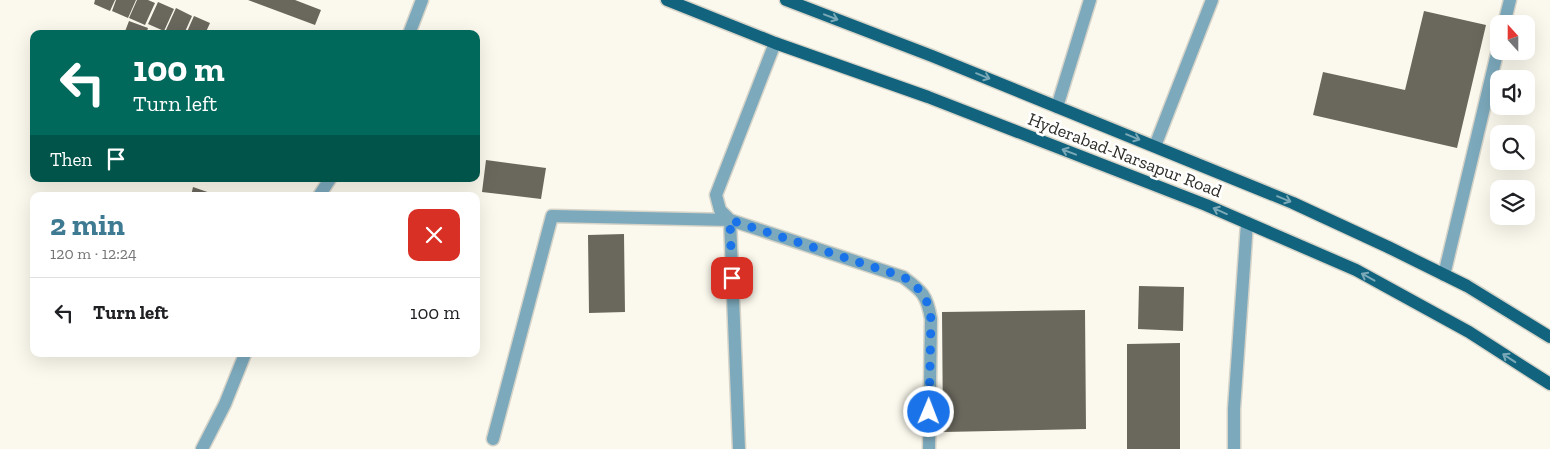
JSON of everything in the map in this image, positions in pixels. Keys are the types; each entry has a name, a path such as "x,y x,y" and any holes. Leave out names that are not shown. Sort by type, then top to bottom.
{"main road":[{"name":"Hyderabad-Narsapur Road","path":"667,0 775,43 928,97 1206,205 1356,270 1469,332 1550,384"},
{"name":"Hyderabad-Narsapur Road","path":"786,0 1057,106 1293,203 1467,286 1550,336"}],"street":[{"path":"411,30 422,0"},
{"path":"1057,106 1090,0"},
{"path":"1155,146 1212,0"},
{"path":"1506,15 1510,0"},
{"path":"739,449 730,220 720,210 716,195 775,43"},
{"path":"1444,275 1495,60"},
{"path":"493,439 552,216 730,220 904,277 920,290 928,304 931,319 929,449"},
{"path":"1234,449 1234,409 1247,223"},
{"path":"202,449 225,404 244,357"}],"building":[{"path":"95,0 115,0 110,11 94,4"},
{"path":"116,0 136,0 128,18 112,11"},
{"path":"137,0 148,0 155,3 145,25 129,18"},
{"path":"248,0 295,0 321,10 315,25"},
{"path":"158,2 174,9 164,30 148,24"},
{"path":"176,8 192,16 186,30 166,30"},
{"path":"1424,11 1486,25 1457,148 1313,115 1323,72 1405,90"},
{"path":"194,16 210,23 207,30 188,30"},
{"path":"129,21 148,28 147,30 126,30"},
{"path":"486,160 546,168 541,199 482,192"},
{"path":"193,187 207,192 192,192"},
{"path":"624,234 625,312 589,313 588,235"},
{"path":"1139,286 1184,287 1183,331 1138,329"},
{"path":"1085,310 1086,429 943,432 942,312"},
{"path":"1180,343 1180,449 1127,449 1127,344"}],"route":[{"path":"732,278 730,220 904,277 920,290 928,304 931,319 929,412"}]}
